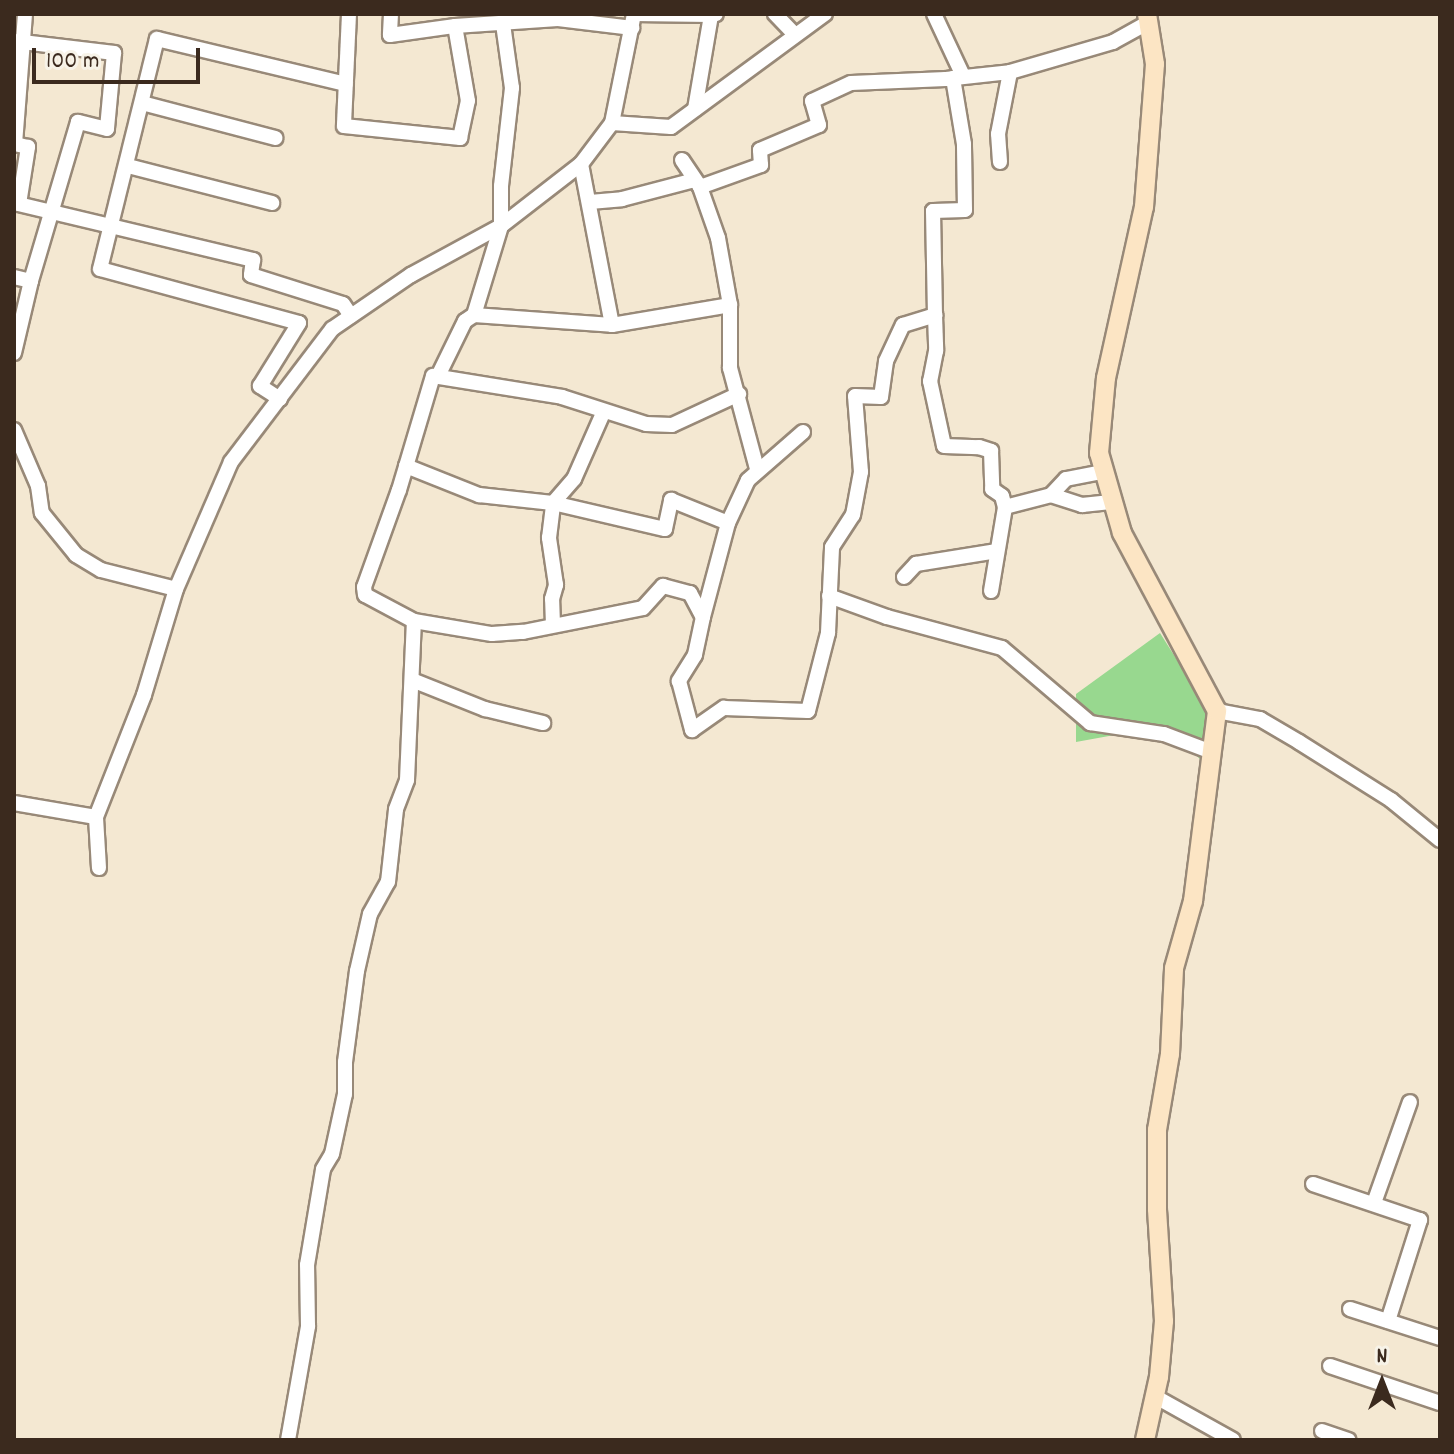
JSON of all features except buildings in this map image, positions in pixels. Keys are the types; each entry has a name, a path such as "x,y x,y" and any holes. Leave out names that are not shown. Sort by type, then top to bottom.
{"street":[{"path":"25,14 19,41 15,144 28,147 16,203 253,260 251,275 343,304 351,316"},
{"path":"349,14 344,126 460,138 468,101 459,22"},
{"path":"391,14 390,35 459,22 503,24 557,17 633,19 714,15 695,109"},
{"path":"775,14 794,34"},
{"path":"612,123 671,127 825,14"},
{"path":"934,14 958,77 964,144 965,210 933,211 936,351 930,381 944,446 979,447 991,451 992,489 1002,496 1005,507 991,591"},
{"path":"590,202 622,199 697,183 761,165 760,150 819,125 812,101 851,83 1010,72 1113,42 1147,18 1155,64 1153,125 1144,207 1106,378 1099,453 1122,533 1217,711 1193,901 1174,968 1170,1054 1157,1130 1157,1209 1164,1321 1156,1397 1145,1440"},
{"path":"99,868 96,817 144,695 176,589 231,462 332,329 411,275 501,226 581,164 612,123 633,19"},
{"path":"474,315 501,226 501,186 512,88 503,24"},
{"path":"280,399 260,386 299,323 100,269 128,166 157,39 346,84"},
{"path":"15,344 78,122 107,129 114,53 19,41"},
{"path":"1000,162 998,134 1010,72"},
{"path":"142,103 275,138"},
{"path":"682,160 697,183 718,238 730,305 730,368 757,469"},
{"path":"581,164 612,325"},
{"path":"128,166 272,203"},
{"path":"14,277 31,281"},
{"path":"439,374 465,321 474,315 612,325 730,305"},
{"path":"803,432 757,469 728,523 695,655 679,681 692,730 724,708 808,711 828,633 832,547 853,515 861,472 855,396 881,397 886,361 903,325 935,315"},
{"path":"703,617 690,593 663,586 643,608 492,634 414,621 365,595 364,587 433,376 439,374 562,397 646,424 672,425 739,394"},
{"path":"553,625 552,599 556,585 549,538 553,503 574,479 604,411"},
{"path":"14,430 38,486 42,513 76,555 101,570 176,589"},
{"path":"406,466 479,495 553,503 665,529 671,500 728,523"},
{"path":"1005,507 1051,495 1066,479 1103,472"},
{"path":"1051,495 1082,505 1111,502"},
{"path":"904,577 916,564 997,551"},
{"path":"829,596 887,617 1002,648 1090,723 1164,734 1212,752"},
{"path":"288,1440 308,1326 307,1265 323,1169 332,1154 345,1094 345,1062 357,971 370,914 388,882 396,809 407,780 414,621"},
{"path":"412,680 485,709 543,723"},
{"path":"1217,711 1260,719 1391,800 1440,840"},
{"path":"14,803 96,817"},
{"path":"1374,1203 1410,1102"},
{"path":"1313,1184 1416,1217 1421,1226 1388,1321"},
{"path":"1350,1309 1440,1338"},
{"path":"1330,1366 1440,1403"},
{"path":"1156,1397 1233,1440"},
{"path":"1322,1431 1348,1440"}],"green space":[{"path":"1160,633 1208,709 1200,759 1164,726 1076,742 1076,694"}]}
